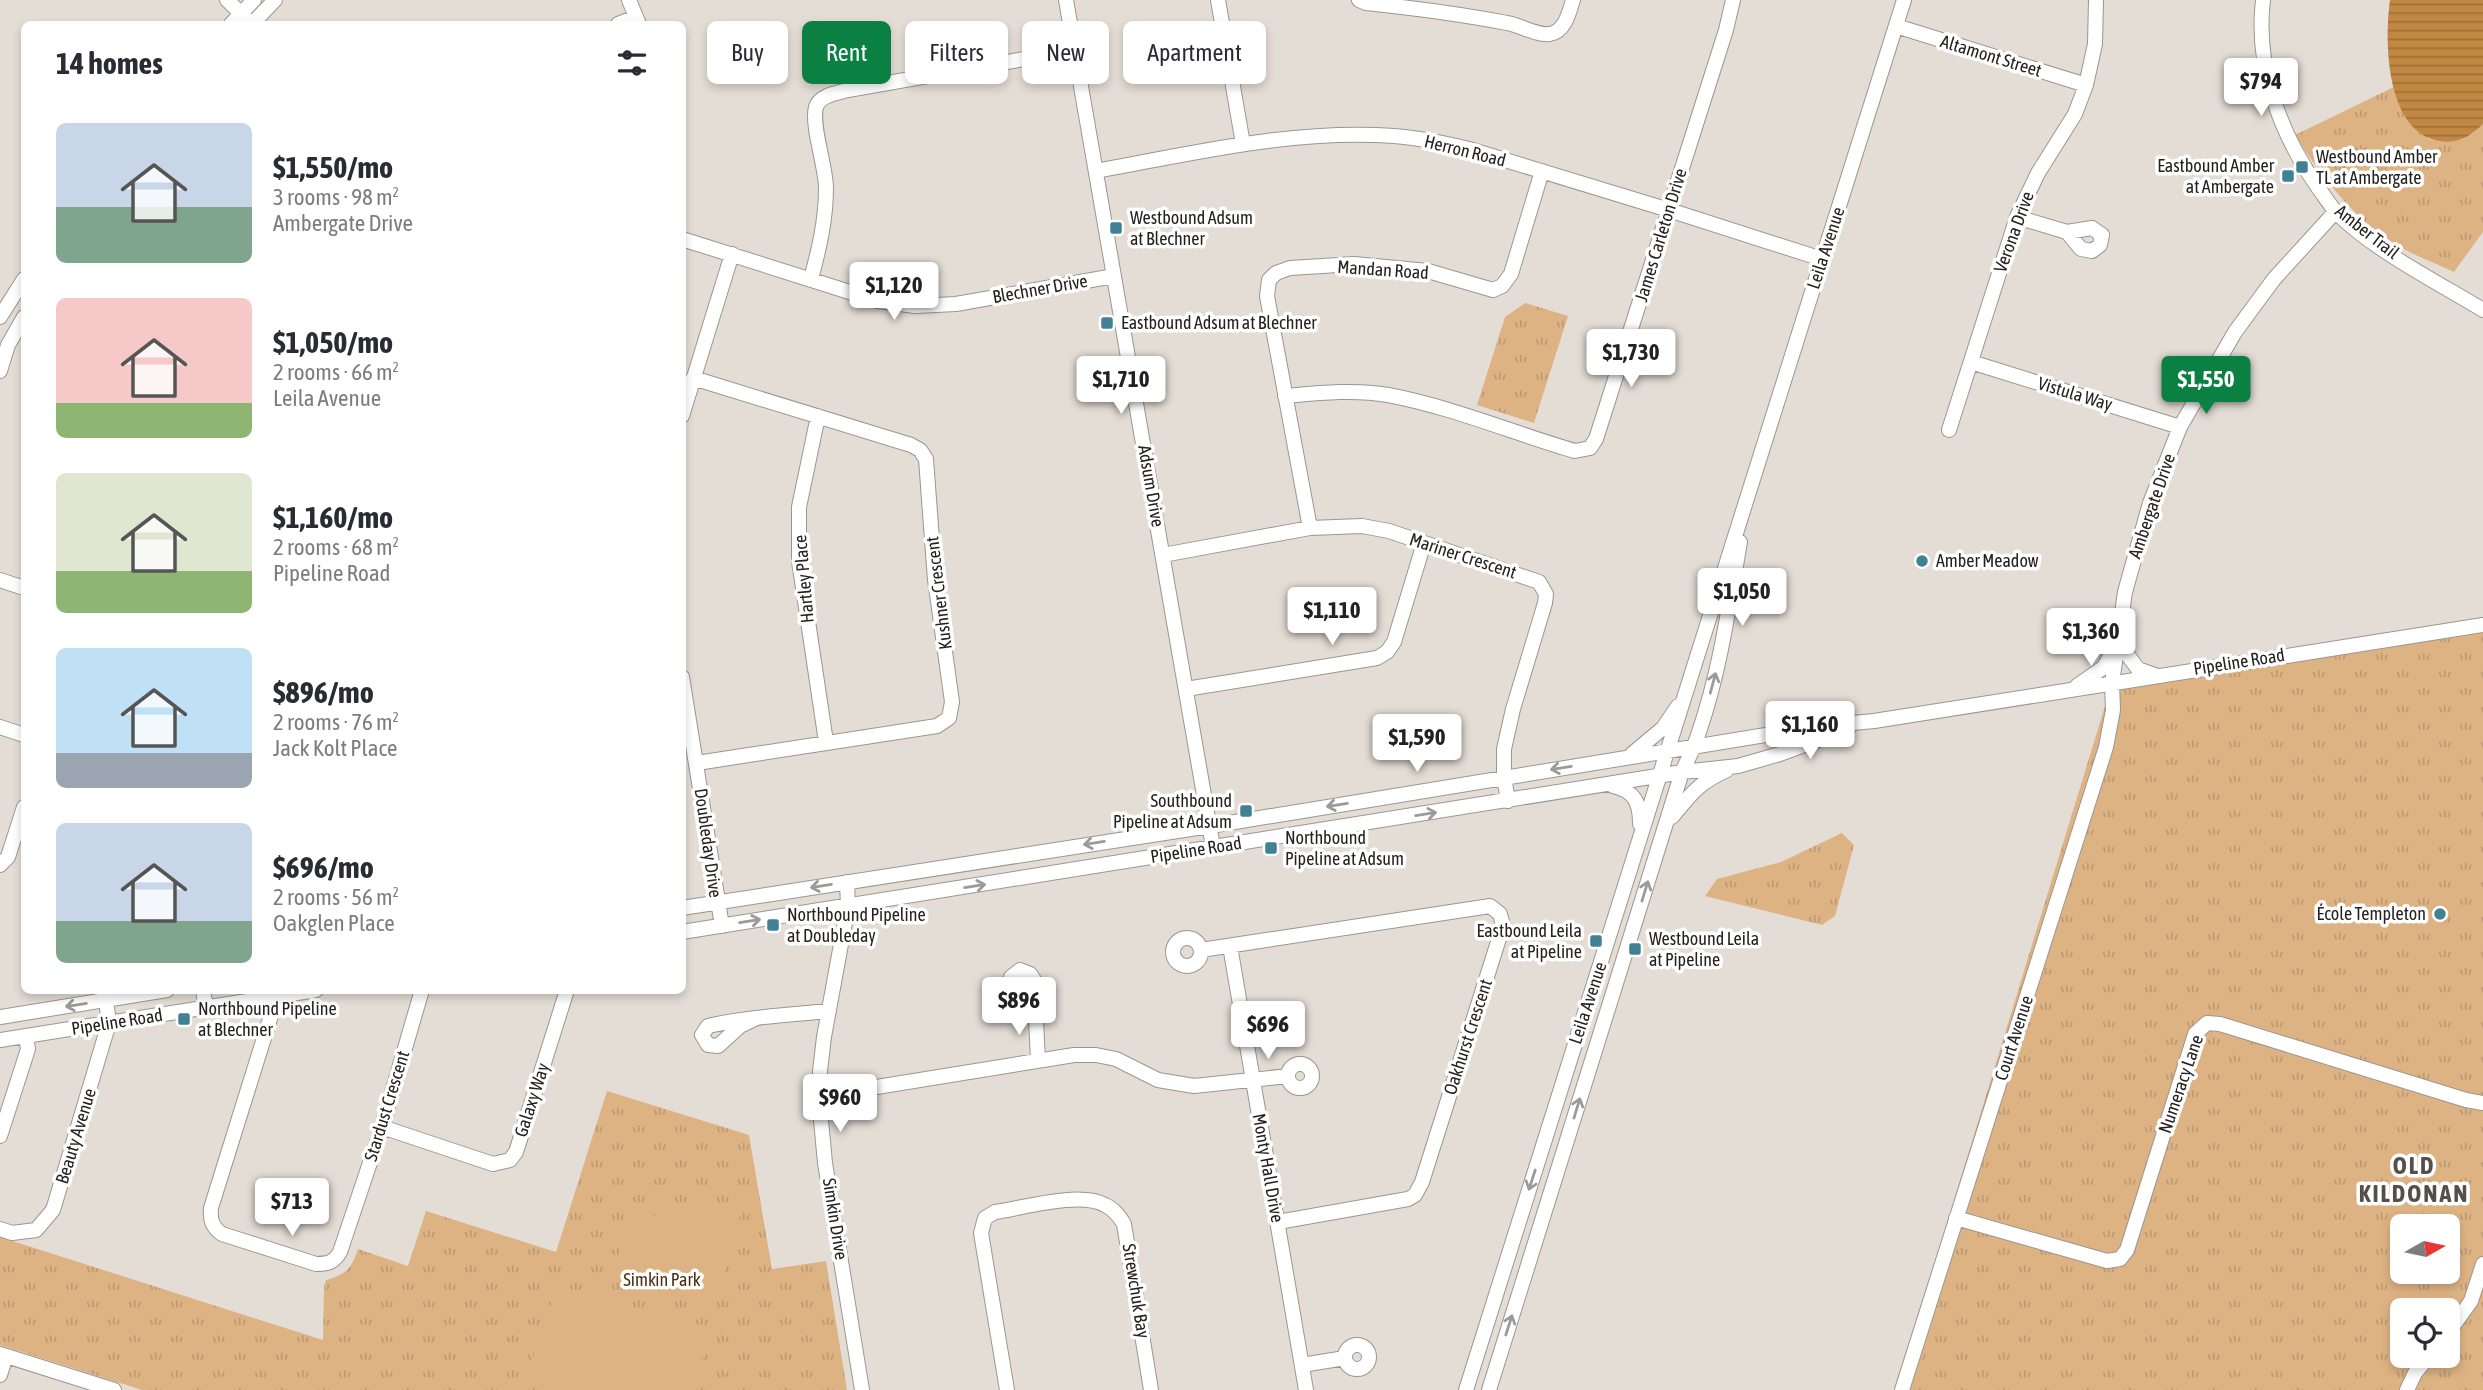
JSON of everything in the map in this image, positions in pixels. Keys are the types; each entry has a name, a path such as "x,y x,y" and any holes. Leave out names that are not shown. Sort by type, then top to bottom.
{"street":[{"path":"227,0 236,19 254,0"},
{"path":"255,21 275,0"},
{"path":"629,0 638,21"},
{"name":"Adsum Drive","path":"1066,0 1070,21"},
{"path":"1218,0 1243,144"},
{"path":"1359,0 1366,4 1499,21 1548,34 1560,30 1573,0"},
{"name":"James Carleton Drive","path":"1285,396 1343,392 1388,395 1449,411 1575,451 1590,448 1596,439 1726,30 1733,0"},
{"name":"Leila Avenue","path":"1466,1390 1904,0"},
{"name":"Verona Drive","path":"1949,430 2017,217 2038,173 2075,114 2086,85 2095,44 2096,0"},
{"name":"Amber Trail","path":"2263,0 2265,58 2276,108 2288,138 2311,177 2336,211 2369,239 2483,310"},
{"name":"Altamont Street","path":"1896,26 2086,85"},
{"path":"811,279 825,225 826,185 816,122 816,108 820,100 848,90 1022,59"},
{"name":"Adsum Drive","path":"1081,84 1213,847"},
{"name":"Herron Road","path":"1096,172 1243,144 1307,138 1394,136 1468,149 1822,260"},
{"name":"Mandan Road","path":"1310,528 1266,286 1269,280 1276,273 1290,268 1354,264 1428,271 1493,290 1502,286 1511,274 1542,171"},
{"name":"Ambergate Drive","path":"2112,683 2125,592 2136,550 2150,503 2180,427 2235,331 2274,279 2336,211"},
{"path":"2017,217 2067,232"},
{"name":"Blechner Drive","path":"686,240 888,303 935,306 1114,276"},
{"path":"686,402 732,254"},
{"path":"0,317 21,283"},
{"path":"0,371 8,345 21,322"},
{"name":"Vistula Way","path":"1971,362 2180,427"},
{"name":"Kushner Crescent","path":"693,378 920,450 926,459 935,580 952,702 949,718 937,726 697,763"},
{"name":"Hartley Place","path":"818,416 799,507 799,561 826,742"},
{"name":"Leila Avenue","path":"1489,1390 1665,825 1682,772 1698,736 1716,672 1747,496"},
{"name":"Mariner Crescent","path":"1163,555 1310,528 1362,526 1389,531 1539,582 1546,594 1545,603 1504,749 1504,777 1508,801"},
{"path":"1186,689 1377,658 1387,652 1394,642 1424,543"},
{"path":"0,580 21,587"},
{"name":"Pipeline Road","path":"686,907 1821,726 1870,721 2483,625"},
{"path":"2074,688 2104,667 2118,642 2138,668 2156,676"},
{"name":"Court Avenue","path":"1902,1390 2106,747 2113,710 2112,683"},
{"path":"1628,757 1662,728 1684,699"},
{"name":"Doubleday Drive","path":"686,700 722,926"},
{"name":"Pipeline Road","path":"686,931 1682,772 1738,766 1780,754 1870,721"},
{"path":"0,727 21,734"},
{"path":"1665,825 1690,793 1715,776 1738,766"},
{"path":"1609,785 1624,788 1638,801 1641,835"},
{"path":"0,866 8,857 21,816"},
{"name":"Simkin Drive","path":"846,882 848,906 821,1060 821,1096 825,1163 862,1390"},
{"name":"Oakhurst Crescent","path":"1201,950 1490,906 1500,914 1503,926 1422,1182 1415,1195 1408,1199 1278,1222"},
{"name":"Monty Hall Drive","path":"1230,946 1306,1390"},
{"name":"Pipeline Road","path":"0,1017 143,994"},
{"path":"204,994 206,1008"},
{"name":"Pipeline Road","path":"0,1040 206,1008 274,994"},
{"name":"Stardust Crescent","path":"274,994 269,1022 210,1218 214,1228 222,1234 316,1264 334,1261 340,1252 382,1127 421,994"},
{"name":"Galaxy Way","path":"382,1127 492,1164 510,1160 516,1152 566,994"},
{"name":"Beauty Avenue","path":"0,1229 12,1233 36,1230 53,1210 109,1023 106,1000"},
{"path":"757,1018 829,1011"},
{"path":"1035,1012 1038,1060"},
{"name":"Numeracy Lane","path":"1956,1218 2107,1261 2120,1259 2127,1250 2194,1034 2207,1023 2220,1024 2466,1100 2483,1102"},
{"path":"0,1136 28,1049 26,1037"},
{"path":"821,1096 1038,1060 1096,1055 1116,1059 1158,1080 1194,1086 1288,1076"},
{"name":"Strewchuk Bay","path":"1007,1390 981,1233 985,1219 995,1212 1085,1200 1103,1203 1115,1211 1124,1224 1152,1390"},
{"path":"2460,1316 2471,1301 2483,1264"},
{"path":"0,1375 3,1355 114,1390"},
{"path":"1302,1365 1345,1358"},
{"path":"2407,1390 2419,1368"}],"green space":[{"path":"2394,87 2397,99 2429,139 2459,140 2483,124 2483,232 2454,272 2402,248 2351,209 2327,181 2295,135"},
{"path":"1525,303 1568,316 1534,423 1477,405 1505,317"},
{"path":"2483,625 2483,1390 1896,1390 2112,683"},
{"path":"1842,833 1854,845 1835,916 1822,925 1705,896 1717,879 1781,862"},
{"name":"Simkin Park","path":"607,1091 749,1135 772,1269 826,1261 847,1390 142,1390 0,1345 0,1237 323,1340 326,1280 347,1270 358,1249 408,1266 426,1211 556,1252"},
{"path":"695,1203 725,1205 741,1211 716,1300 705,1305 611,1272 628,1236 662,1210"},
{"path":"557,1288 711,1331 692,1390 560,1390 525,1379"}],"shaded area":[{"path":"2390,0 2483,0 2483,124 2469,135 2458,140 2440,141 2422,134 2409,122 2392,83 2388,39"}],"place":[{"name":"Westbound Amber TL at Ambergate","path":"2302,167"},
{"name":"Eastbound Amber at Ambergate","path":"2288,176"},
{"name":"Westbound Adsum at Blechner","path":"1116,228"},
{"name":"Eastbound Adsum at Blechner","path":"1107,323"},
{"name":"Amber Meadow","path":"1922,561"},
{"name":"Southbound Pipeline at Adsum","path":"1246,811"},
{"name":"Northbound Pipeline at Adsum","path":"1271,848"},
{"name":"École Templeton","path":"2440,914"},
{"name":"Northbound Pipeline at Doubleday","path":"773,925"},
{"name":"Eastbound Leila at Pipeline","path":"1596,941"},
{"name":"Westbound Leila at Pipeline","path":"1635,949"},
{"name":"Northbound Pipeline at Blechner","path":"184,1019"}],"district":[{"name":"OLD KILDONAN","path":"2414,1180"}]}
